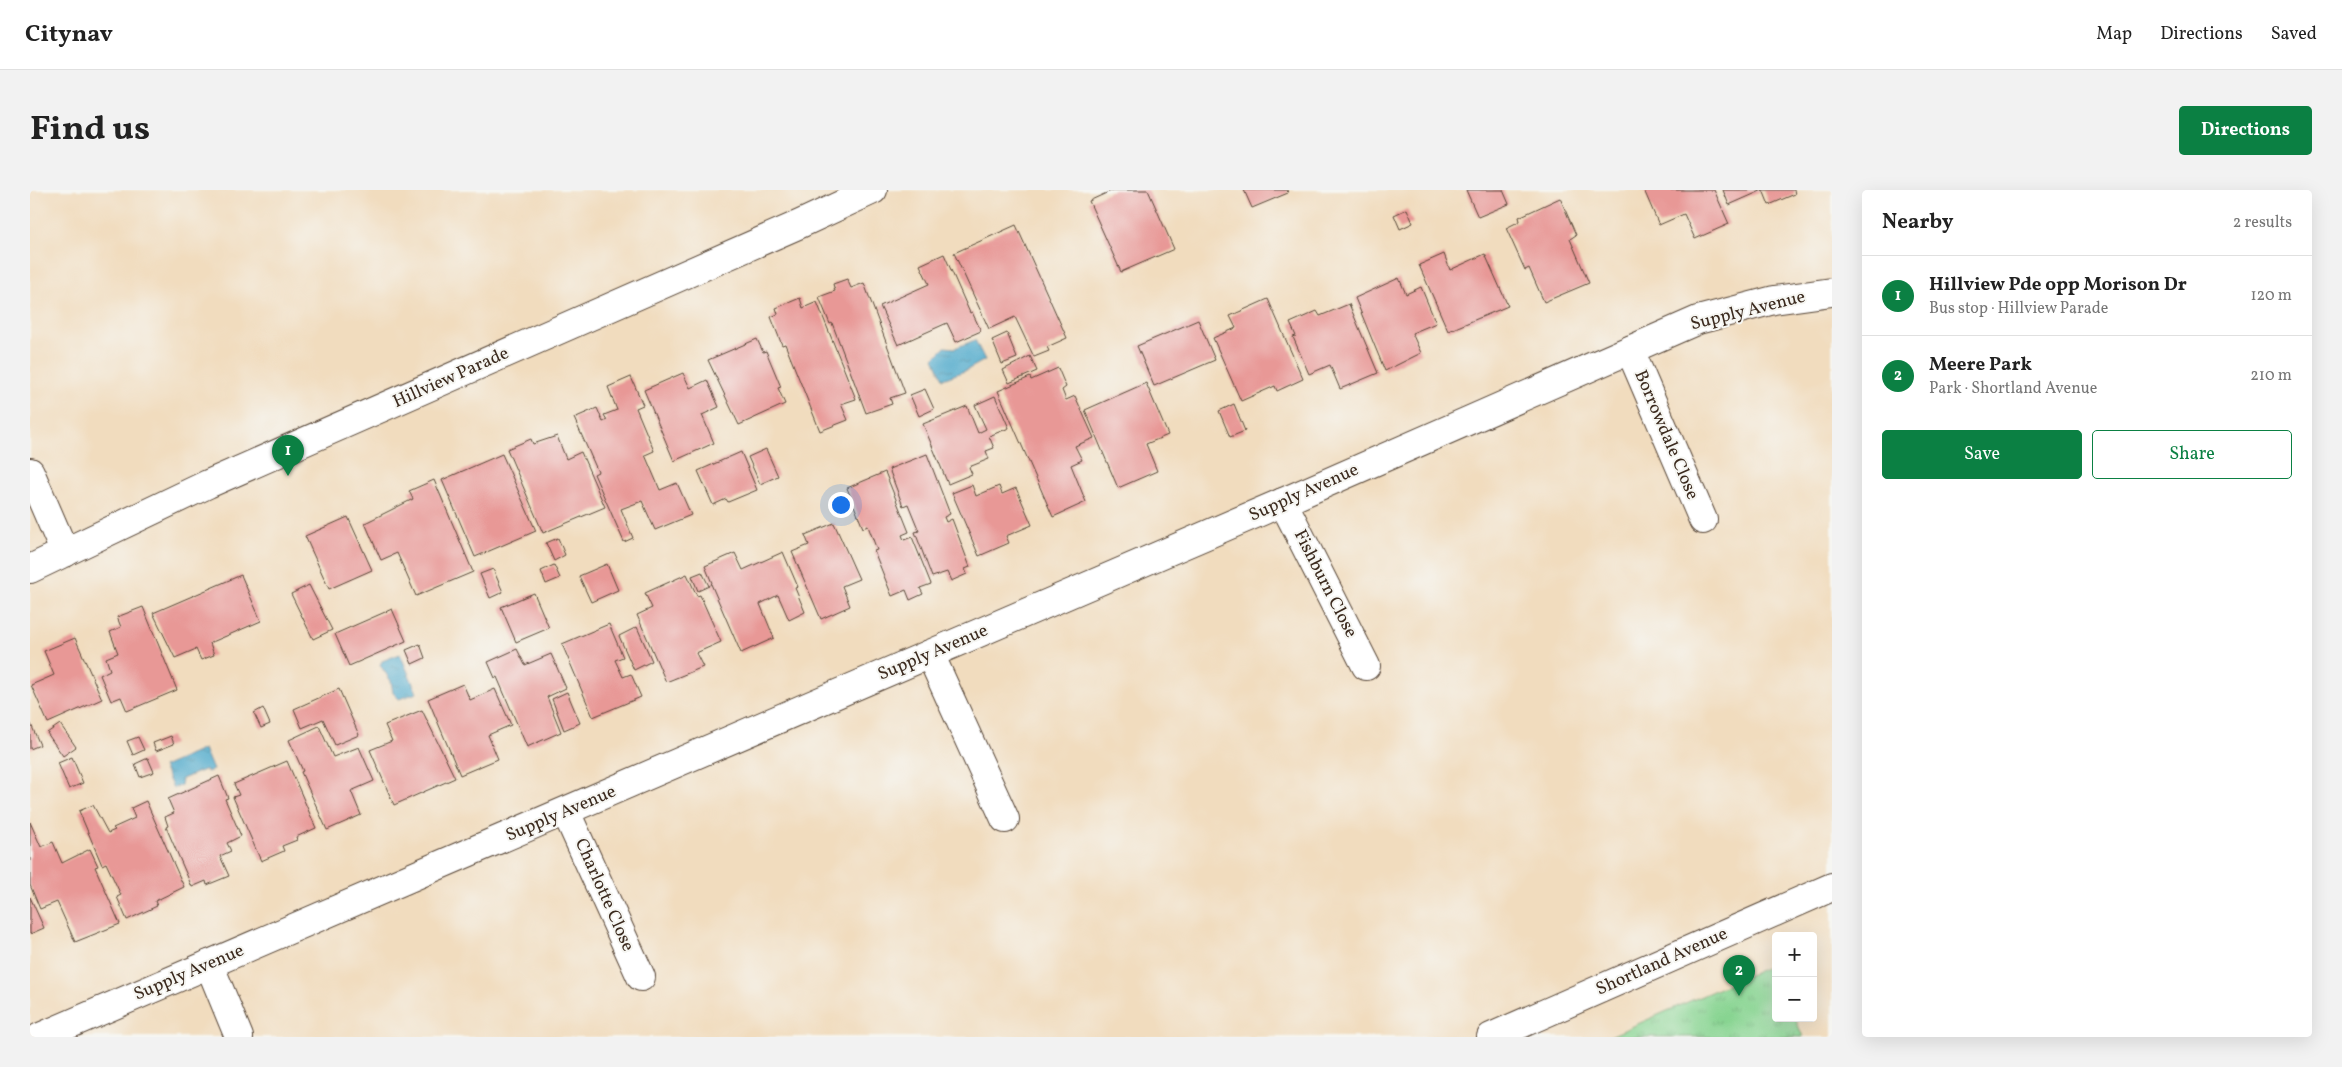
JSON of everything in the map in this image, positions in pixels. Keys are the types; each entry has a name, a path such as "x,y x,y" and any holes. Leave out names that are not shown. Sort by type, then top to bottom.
{"street":[{"name":"Hillview Parade","path":"30,568 208,484 800,224 873,190"},
{"name":"Supply Avenue","path":"40,1037 1284,502 1698,320 1774,300 1832,292"},
{"name":"Borrowdale Close","path":"1630,350 1702,520"},
{"path":"30,472 65,553"},
{"name":"Fishburn Close","path":"1284,502 1366,666"},
{"path":"930,654 1005,819"},
{"name":"Charlotte Close","path":"566,812 641,977"},
{"name":"Shortland Avenue","path":"1491,1037 1832,887"},
{"path":"209,964 239,1037"}],"green space":[{"path":"1772,965 1772,1022 1797,1022 1803,1037 1608,1037"}],"water":[{"path":"975,340 985,360 967,370 943,379 934,358 945,347 955,348"},
{"path":"400,654 417,693 399,699 393,693 391,681 380,665 382,661"},
{"path":"204,749 213,770 207,772 206,769 182,779 181,785 173,788 163,767"}],"building":[{"path":"1113,190 1148,190 1174,249 1121,272 1089,201"},
{"path":"1244,190 1287,190 1288,193 1252,208"},
{"path":"1466,190 1503,190 1509,204 1478,217"},
{"path":"1644,190 1714,190 1729,224 1695,239 1684,214 1659,225"},
{"path":"1723,190 1763,190 1729,205"},
{"path":"1763,190 1794,190 1795,194 1769,205"},
{"path":"1560,198 1576,235 1570,239 1589,283 1544,302 1529,268 1525,270 1506,228 1520,221 1519,217"},
{"path":"1407,209 1413,223 1400,229 1394,215"},
{"path":"1016,225 1067,338 1047,347 1049,351 1034,357 1015,317 989,329 954,253"},
{"path":"944,254 970,313 972,312 981,331 956,342 947,323 898,345 880,306 929,284 920,265"},
{"path":"1444,254 1450,270 1485,254 1508,306 1448,331 1419,265"},
{"path":"1399,278 1406,294 1421,287 1436,323 1412,333 1421,353 1385,371 1355,298"},
{"path":"847,279 851,288 864,283 905,393 890,398 892,404 866,413 832,323 830,324 819,297 835,291 833,284"},
{"path":"800,298 803,308 817,302 856,399 841,404 848,420 820,431 785,344 782,345 771,317 778,314 776,308"},
{"path":"1268,299 1303,379 1277,391 1275,386 1241,401 1213,338 1236,328 1230,316"},
{"path":"1349,304 1378,373 1340,389 1330,365 1309,374 1293,337 1296,336 1290,323 1317,311 1320,316"},
{"path":"1198,320 1215,360 1154,386 1137,346"},
{"path":"1007,333 1017,358 1002,364 992,340"},
{"path":"757,339 763,352 766,351 781,387 778,388 785,404 739,425 708,360"},
{"path":"1030,356 1037,371 1009,383 1003,370"},
{"path":"1058,368 1066,387 1062,390 1066,400 1075,396 1094,438 1075,446 1082,460 1071,465 1086,502 1053,517 998,391 1030,377 1031,380"},
{"path":"683,373 690,388 707,380 719,407 702,415 714,443 674,461 644,390"},
{"path":"631,377 643,405 636,408 654,451 645,455 660,490 677,483 691,515 655,530 642,501 621,509 633,538 624,542 594,474 598,472 574,418 597,408 603,422 607,420 604,415 617,410 608,387"},
{"path":"1146,383 1168,435 1146,444 1157,471 1118,488 1085,410"},
{"path":"925,389 934,409 919,416 910,395"},
{"path":"995,396 1009,428 989,436 994,448 986,451 989,459 969,467 972,474 948,484 923,424 967,406 978,433 986,429 975,405"},
{"path":"1234,404 1245,431 1230,437 1219,411"},
{"path":"557,436 566,459 581,452 605,507 543,533 507,449 531,439 533,444"},
{"path":"766,449 778,476 760,484 748,457"},
{"path":"741,452 757,490 728,502 726,499 713,505 698,471"},
{"path":"502,454 536,531 475,557 442,480"},
{"path":"927,454 950,514 944,517 946,522 952,519 970,567 965,569 967,574 951,581 947,572 932,577 915,532 919,531 908,504 903,506 889,469"},
{"path":"885,472 909,532 902,535 904,540 912,537 931,584 920,588 923,594 910,600 906,590 892,596 874,551 877,550 868,526 863,528 847,488"},
{"path":"434,480 473,572 416,596 397,553 381,560 365,523 413,499 409,491"},
{"path":"972,485 976,496 999,486 1002,494 1016,488 1032,525 1006,536 1009,543 979,556 952,493"},
{"path":"348,517 372,570 329,589 305,536"},
{"path":"834,523 859,579 842,586 850,606 821,619 792,552 809,545 805,535"},
{"path":"558,538 565,555 554,561 546,543"},
{"path":"783,552 798,587 795,588 805,612 789,620 778,595 760,604 774,638 741,653 705,566 735,553 743,570"},
{"path":"607,564 618,590 591,602 579,576"},
{"path":"554,565 560,578 546,584 541,571"},
{"path":"493,569 503,592 490,598 480,574"},
{"path":"702,572 709,586 698,591 692,576"},
{"path":"687,574 697,596 700,595 721,642 696,653 703,667 666,682 637,615 652,608 645,593"},
{"path":"241,575 261,621 210,643 214,655 201,660 196,649 175,658 153,613"},
{"path":"309,585 332,630 313,639 291,594"},
{"path":"534,593 549,628 516,642 501,607"},
{"path":"143,607 177,690 127,711 121,697 111,701 100,675 110,670 106,658 118,653 110,632 121,627 117,617"},
{"path":"392,609 406,641 349,666 335,634"},
{"path":"609,624 623,657 615,660 623,677 631,674 641,697 593,717 562,644"},
{"path":"637,627 652,661 634,670 619,636"},
{"path":"75,638 102,699 48,723 31,685 54,675 44,651"},
{"path":"420,644 425,658 412,664 406,650"},
{"path":"517,649 525,665 551,654 566,688 547,697 561,732 527,747 497,677 495,678 488,662"},
{"path":"463,684 470,700 495,689 511,725 488,735 498,759 460,775 428,699"},
{"path":"339,689 359,735 335,745 323,719 302,728 294,709"},
{"path":"567,692 580,723 564,730 552,699"},
{"path":"263,708 270,724 261,728 254,713"},
{"path":"422,710 455,778 394,805 370,750 392,741 385,725"},
{"path":"30,722 40,745 30,749"},
{"path":"60,724 76,747 63,756 47,733"},
{"path":"319,726 333,757 359,747 374,781 351,791 361,815 327,830 289,740"},
{"path":"171,736 174,744 156,751 153,743"},
{"path":"138,737 144,750 133,755 127,741"},
{"path":"72,757 83,783 69,789 58,763"},
{"path":"148,758 154,772 140,777 135,764"},
{"path":"287,761 316,828 296,837 297,840 282,846 284,851 261,861 233,797 239,795 234,784"},
{"path":"219,776 228,798 225,799 241,836 227,843 231,851 220,856 229,876 207,885 206,881 192,887 166,827 168,826 165,817 174,813 168,799"},
{"path":"146,801 184,887 155,901 157,906 127,920 117,897 121,895 106,863 102,865 79,811 93,805 108,833 115,830 113,828 135,818 131,808"},
{"path":"30,822 41,847 53,842 62,863 90,849 98,866 95,867 120,924 75,942 57,902 40,909 30,885"},
{"path":"30,897 44,928 30,934"}],"place":[{"name":"Hillview Pde opp Morison Dr","path":"288,476"},
{"name":"Meere Park","path":"1739,996"}]}
